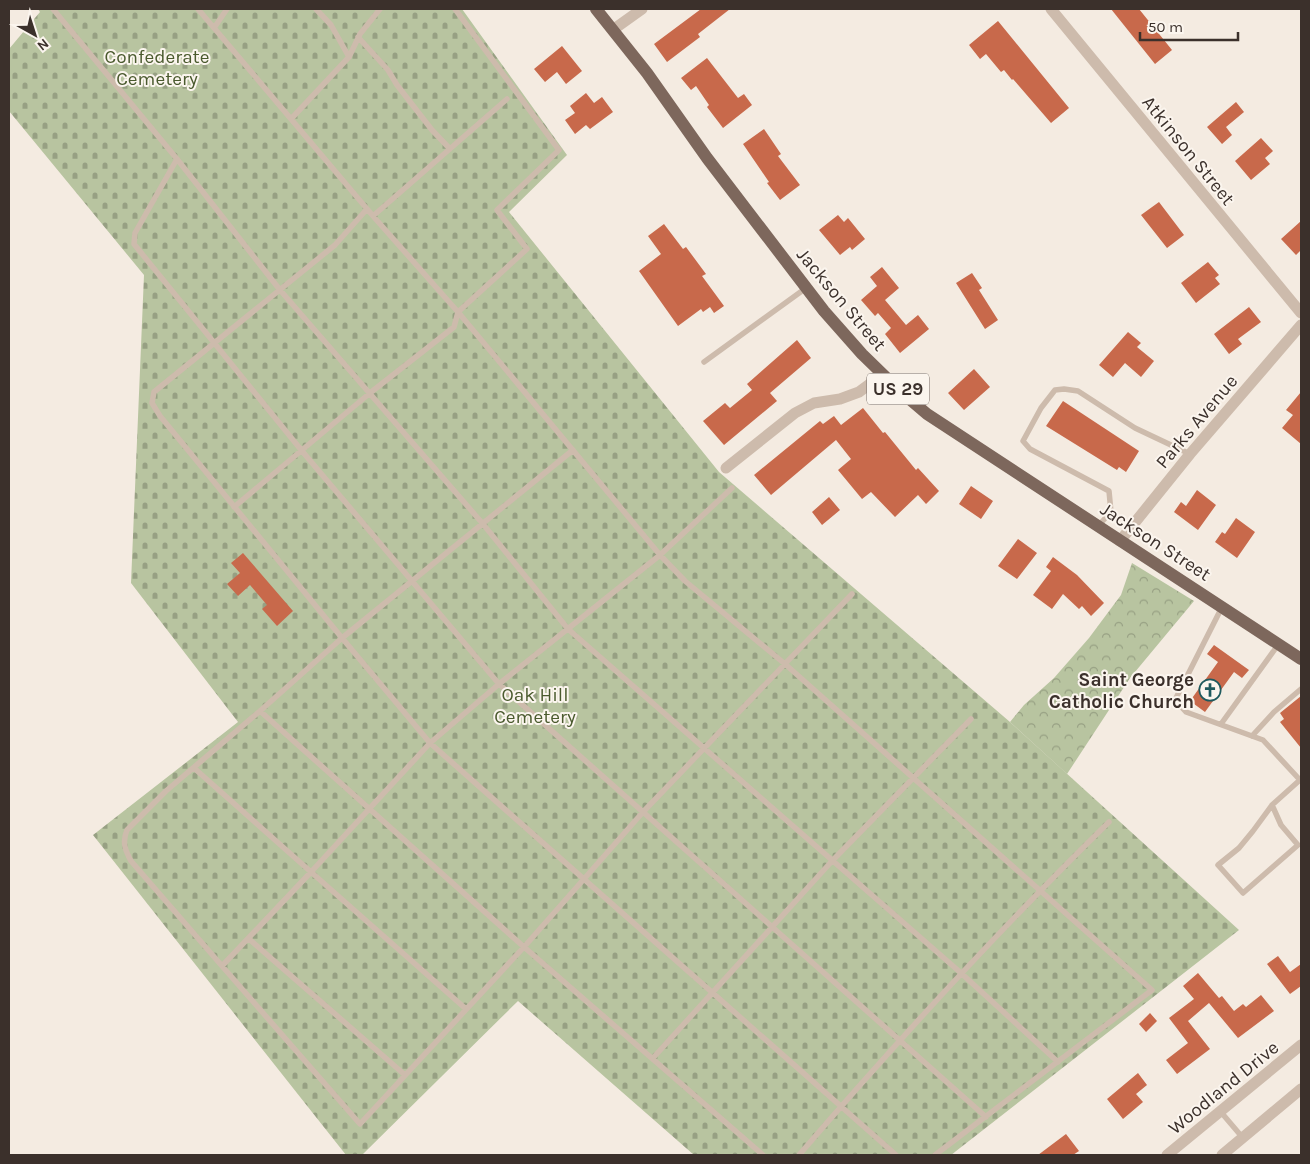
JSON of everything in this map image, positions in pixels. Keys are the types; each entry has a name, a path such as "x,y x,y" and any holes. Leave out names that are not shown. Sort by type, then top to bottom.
{"main road":[{"name":"Jackson Street","path":"596,9 614,29 707,158 806,288 842,333 882,375 927,414 1301,659"}],"street":[{"path":"614,29 642,9"},
{"name":"Atkinson Street","path":"1050,9 1301,313"},
{"name":"Parks Avenue","path":"1120,541 1190,454 1301,325"},
{"path":"726,468 795,413 814,403 840,399 859,392 882,375"},
{"name":"Woodland Drive","path":"1167,1155 1301,1045"},
{"path":"1222,1155 1301,1089"}],"lane":[{"path":"53,9 177,159 280,290 482,524 568,629 961,973 1058,1062"},
{"path":"198,9 373,216 458,312 684,581 785,664 1152,990 935,1155"},
{"path":"214,28 227,9"},
{"path":"316,9 331,25 349,56"},
{"path":"291,119 349,56 358,37 380,9"},
{"path":"234,507 370,393 454,327 458,312 527,249 497,210 559,150 455,9"},
{"path":"358,37 388,70 397,85 432,130 450,149"},
{"path":"373,216 507,99"},
{"path":"177,159 135,233 134,244 302,451 412,582 499,684 986,1116"},
{"path":"367,209 335,244 154,392 152,403 160,416 234,507 430,743 896,1155"},
{"path":"704,362 806,288"},
{"path":"1098,526 1111,512 1110,491 1030,449 1023,441 1041,408 1055,390 1078,391 1135,428 1190,454"},
{"path":"573,450 342,638 166,791 127,830 123,838 125,850 131,861 360,1124 524,947 643,812 852,594"},
{"path":"222,966 370,810 430,743 499,684 660,554 732,488"},
{"path":"1222,607 1175,700 1186,712 1263,740 1301,779 1272,805 1239,848 1218,866 1243,893 1298,845 1280,825 1272,805"},
{"path":"1221,724 1278,645"},
{"path":"1252,736 1274,712 1301,688"},
{"path":"260,711 524,947 763,1155"},
{"path":"653,1058 771,926 971,719"},
{"path":"194,768 466,1009"},
{"path":"799,1155 961,973 1039,890 1109,822"},
{"path":"249,939 405,1075"},
{"path":"1220,1111 1243,1138"}],"green space":[{"name":"Oak Hill Cemetery","path":"38,9 462,9 567,155 509,212 719,472 1010,722 1239,930 951,1155 694,1155 518,1001 362,1155 346,1155 93,835 238,722 131,583 144,275 9,111 9,49 40,12"},
{"path":"1132,563 1194,601 1130,678 1067,774 1010,722 1024,705 1054,678 1089,638 1121,595"}],"building":[{"path":"701,9 730,9 698,34 700,37 667,62 654,44"},
{"path":"1111,9 1139,9 1172,50 1155,64"},
{"path":"998,21 1069,108 1051,123 1004,70 1001,72 986,54 980,59 969,45"},
{"path":"562,46 582,71 566,84 557,72 545,82 534,69"},
{"path":"707,58 738,98 744,94 752,105 723,128 707,107 709,105 696,86 691,90 681,78"},
{"path":"586,93 594,103 602,97 613,112 590,129 586,125 575,134 565,120 575,113 570,106"},
{"path":"1236,102 1244,112 1226,127 1232,135 1222,144 1207,127"},
{"path":"764,129 781,154 778,156 800,185 780,200 743,144"},
{"path":"1261,138 1273,151 1265,158 1270,164 1251,180 1235,161"},
{"path":"1159,202 1184,235 1167,248 1141,215"},
{"path":"838,215 844,222 848,218 865,239 852,250 850,247 840,255 819,230"},
{"path":"1301,221 1301,250 1296,255 1281,239"},
{"path":"664,224 683,249 686,247 706,274 702,276 724,306 714,313 710,307 703,312 701,309 678,326 639,271 661,254 648,236"},
{"path":"1208,262 1219,275 1215,278 1220,284 1196,303 1181,283"},
{"path":"882,267 899,288 885,300 906,325 918,315 929,329 900,353 885,334 891,328 878,313 875,316 861,300 877,286 870,277"},
{"path":"972,273 982,288 979,290 998,320 985,329 956,283"},
{"path":"1249,307 1261,322 1238,339 1242,344 1229,354 1214,334"},
{"path":"1128,332 1141,343 1137,347 1154,361 1141,377 1125,363 1113,377 1099,365"},
{"path":"797,340 811,358 770,393 777,401 724,445 703,421 725,403 730,408 752,390 747,384"},
{"path":"974,369 990,387 964,410 948,393"},
{"path":"1301,392 1301,444 1282,428 1293,415 1286,410"},
{"path":"1063,401 1139,451 1126,472 1119,467 1117,470 1046,426"},
{"path":"863,408 916,470 918,468 939,491 926,504 918,495 895,517 871,492 862,499 838,470 851,459 836,440 771,495 754,475 820,421 823,424 834,416 841,425"},
{"path":"971,486 993,501 981,519 959,504"},
{"path":"1197,490 1216,505 1198,530 1174,512 1181,502 1186,506"},
{"path":"829,497 840,510 822,525 812,512"},
{"path":"1236,518 1255,532 1237,558 1215,542 1222,532 1225,534"},
{"path":"1018,539 1037,553 1017,579 998,566"},
{"path":"243,553 293,611 277,626 262,609 267,605 250,585 238,596 227,584 240,573 231,563"},
{"path":"1053,557 1077,575 1104,603 1091,616 1082,606 1079,609 1063,594 1052,609 1033,595 1051,571 1046,567"},
{"name":"Saint George Catholic Church","path":"1214,645 1249,670 1242,678 1234,672 1205,712 1190,701 1218,662 1207,654"},
{"path":"1301,696 1301,748 1280,722 1284,719 1280,713"},
{"path":"1278,956 1290,972 1301,964 1301,986 1290,994 1267,964"},
{"path":"1198,973 1219,998 1222,996 1234,1011 1243,1004 1246,1007 1261,995 1274,1011 1238,1038 1209,1003 1188,1021 1210,1049 1177,1074 1166,1060 1188,1043 1169,1018 1194,999 1183,986"},
{"path":"1150,1013 1157,1021 1146,1032 1139,1024"},
{"path":"1138,1073 1147,1085 1136,1094 1143,1102 1123,1119 1107,1099"},
{"path":"1066,1134 1079,1151 1073,1155 1038,1155"}],"place":[{"name":"Saint George Catholic Church","path":"1210,690"}],"park label":[{"name":"Confederate Cemetery","path":"157,67"}]}
